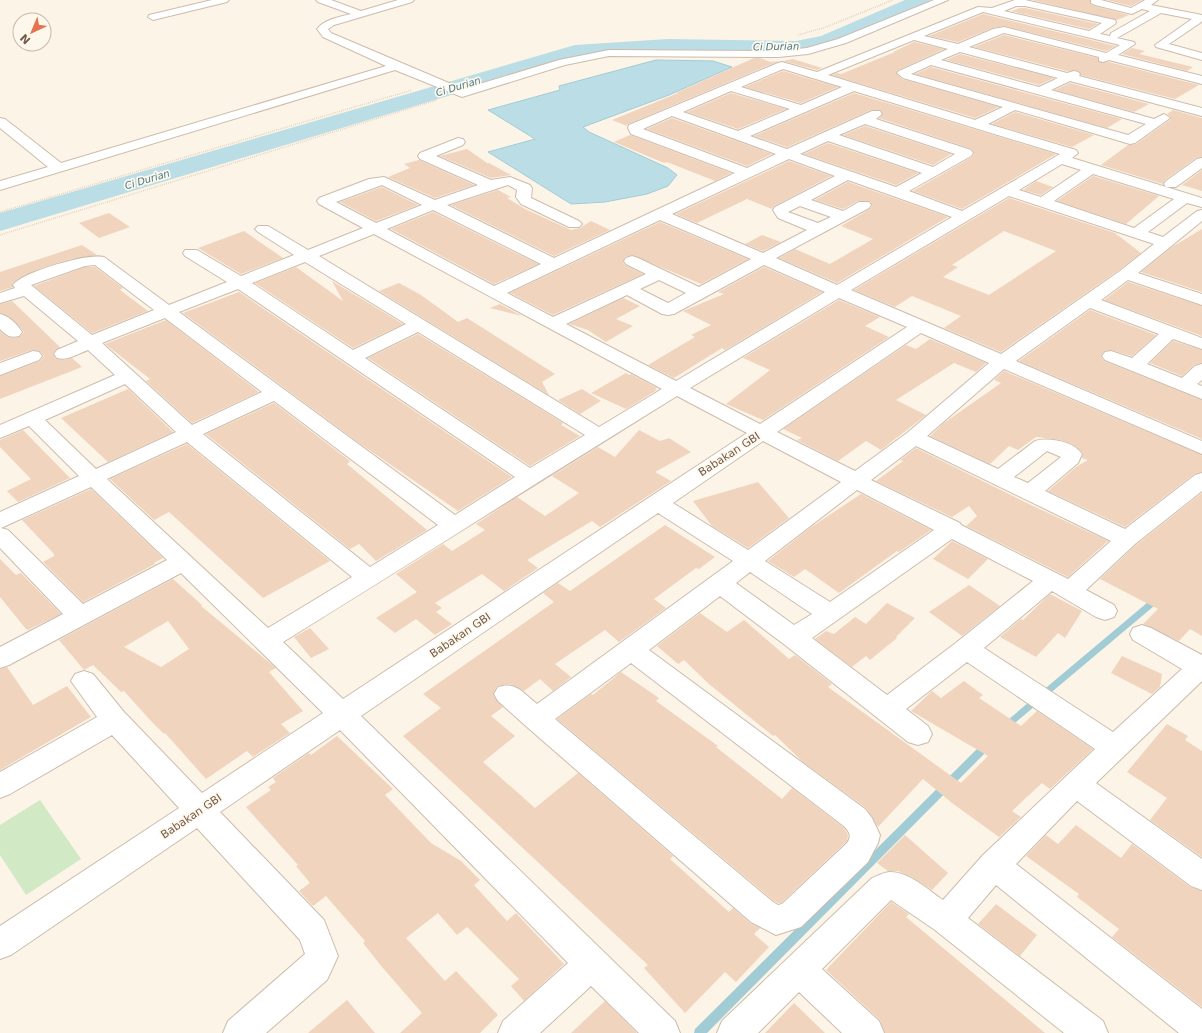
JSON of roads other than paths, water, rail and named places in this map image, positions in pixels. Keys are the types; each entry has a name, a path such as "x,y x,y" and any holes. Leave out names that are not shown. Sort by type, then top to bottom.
{"street":[{"path":"153,17 224,0"},
{"path":"321,0 361,14"},
{"path":"410,0 330,23 322,29 324,32 356,49 461,92 564,62 609,53 761,54 800,52 825,47 943,0"},
{"path":"1096,0 1095,2 1099,3 1137,8 1200,20"},
{"path":"1137,8 1153,0"},
{"path":"994,12 1015,3 1025,3 1111,22 1092,34"},
{"path":"819,75 979,9 1130,44 1095,64"},
{"path":"1115,35 1155,12"},
{"path":"1200,20 1160,45 1202,57"},
{"path":"1197,97 1126,143 1014,106 903,74 1001,30 1202,80"},
{"path":"913,36 1202,112"},
{"path":"1035,48 1049,41"},
{"path":"761,54 765,58 782,65 977,124 1066,156 1202,193"},
{"path":"1007,61 1021,54"},
{"path":"837,57 851,61"},
{"path":"931,61 1156,123"},
{"path":"747,173 634,130 636,127 782,65"},
{"path":"0,186 396,66"},
{"path":"1041,91 1082,70"},
{"path":"1149,77 1163,70"},
{"path":"764,72 785,79"},
{"path":"1122,91 1135,84"},
{"path":"738,136 855,86"},
{"path":"730,87 802,109"},
{"path":"821,90 835,95"},
{"path":"710,95 731,102"},
{"path":"494,293 747,173 904,101"},
{"path":"977,124 1014,106"},
{"path":"672,112 965,217"},
{"path":"759,112 780,118"},
{"path":"864,119 966,153 897,192"},
{"path":"0,122 58,168"},
{"path":"828,136 934,172"},
{"path":"458,142 425,156 490,185"},
{"path":"1066,156 1091,169 1202,203"},
{"path":"266,641 454,526 530,477 838,291 1066,156"},
{"path":"1171,184 1202,162"},
{"path":"1043,202 1091,169"},
{"path":"820,229 779,212 798,200 847,175"},
{"path":"554,264 384,181 374,182 324,201 377,228 552,324 952,528 1106,611"},
{"path":"63,354 434,205 490,185 508,181 523,187 525,190 523,197 524,200 574,224"},
{"path":"1009,191 1165,243"},
{"path":"1137,233 1184,198"},
{"path":"798,200 844,216"},
{"path":"627,289 674,313 699,293 864,206"},
{"path":"660,214 920,326 1001,363 1202,448"},
{"path":"536,719 720,584 858,480 914,437 1001,363 1126,274 1202,214"},
{"path":"263,229 600,436"},
{"path":"191,252 240,283 530,477"},
{"path":"368,578 189,433 90,342 25,290 21,285 26,281 83,261 98,260 454,526"},
{"path":"632,260 699,293"},
{"path":"552,324 659,274"},
{"path":"1126,274 1202,300"},
{"path":"0,298 25,290"},
{"path":"1088,302 1202,344"},
{"path":"0,319 13,332"},
{"path":"351,358 419,325"},
{"name":"Babakan GBI","path":"0,944 920,326"},
{"path":"1134,365 1171,332"},
{"path":"0,369 33,356"},
{"path":"1111,356 1194,389 1202,370"},
{"path":"0,432 128,376"},
{"path":"0,520 276,393"},
{"path":"32,418 342,715 591,964 663,1033"},
{"path":"914,437 1126,539"},
{"path":"999,478 1029,455 1059,469 1030,493"},
{"path":"887,709 966,649 1060,586 1126,539 1202,480"},
{"path":"657,502 830,614"},
{"path":"794,638 952,528"},
{"path":"0,535 80,616"},
{"path":"0,658 183,562"},
{"path":"720,584 794,638 918,734"},
{"path":"946,920 994,866 1076,784 1201,666 1142,634"},
{"path":"966,649 1063,712 1115,748"},
{"path":"507,694 762,912 776,920 790,917 864,845 866,835 863,826 855,818 630,650"},
{"path":"84,681 115,720 313,931 322,956 315,969 240,1033"},
{"path":"0,786 115,720"},
{"path":"1076,784 1202,876"},
{"path":"994,866 1202,1030"},
{"path":"734,1033 883,888 890,886 902,889 946,920 1091,1033"},
{"path":"515,1033 591,964"},
{"path":"799,970 867,1033"}],"water":[{"path":"656,60 713,61 732,67 669,95 583,127 589,132 668,168 677,175 668,186 647,194 605,202 571,204 488,152 535,139 488,110 560,90 559,86"}],"waterway":[{"name":"Ci Durian","path":"0,222 582,49 668,45 796,47 827,41 921,0"},
{"path":"1006,726 1157,599"},
{"path":"699,1033 986,746"}]}
